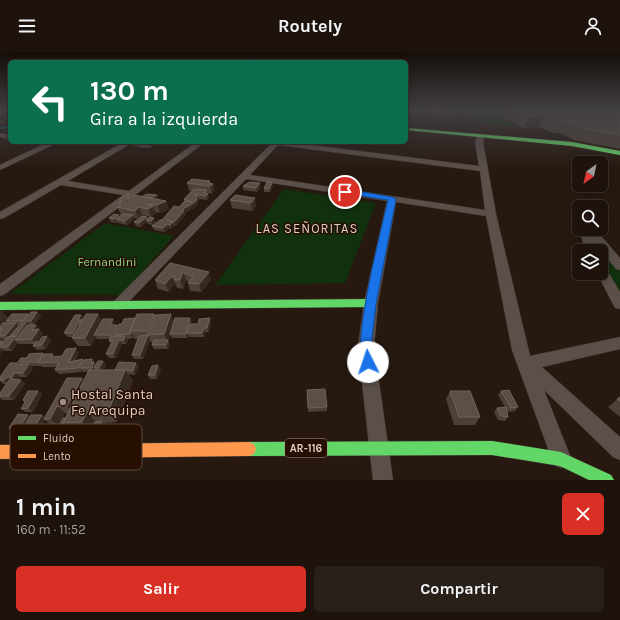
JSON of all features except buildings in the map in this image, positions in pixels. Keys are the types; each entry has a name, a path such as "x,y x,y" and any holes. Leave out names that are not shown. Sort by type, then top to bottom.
{"street":[{"path":"408,130 572,144 620,153"},
{"path":"480,137 483,169 491,214 520,350 561,459"},
{"path":"0,168 48,144"},
{"path":"0,216 126,144"},
{"path":"0,291 198,144"},
{"path":"117,305 272,144"},
{"path":"289,144 483,169"},
{"path":"243,176 491,214"},
{"path":"60,182 130,194"},
{"path":"383,480 366,347 371,304 392,199"},
{"path":"595,236 620,266"},
{"path":"607,280 620,304"},
{"path":"0,306 371,304"},
{"path":"526,364 620,343"},
{"path":"526,364 620,450"},
{"name":"AR-116","path":"142,451 492,448 561,459 606,480"},
{"name":"AR-116","path":"0,452 10,452"}],"green space":[{"path":"284,189 376,203 345,283 215,285"},
{"name":"Fernandini","path":"105,223 174,236 121,295 10,294"},
{"path":"608,256 620,270 620,294 617,294 608,278"}],"traffic: fast":[{"path":"408,129 572,144 620,153"},
{"path":"0,306 371,303"},
{"path":"249,449 492,448 561,459 606,480"}],"traffic: slow":[{"path":"142,450 249,449"},
{"path":"0,452 10,452"}],"place":[{"name":"Hostal Santa Fe Arequipa","path":"63,402"}],"district":[{"name":"LAS SEÑORITAS","path":"307,228"}],"route":[{"path":"345,192 392,199 371,304 366,347 368,362"}]}
